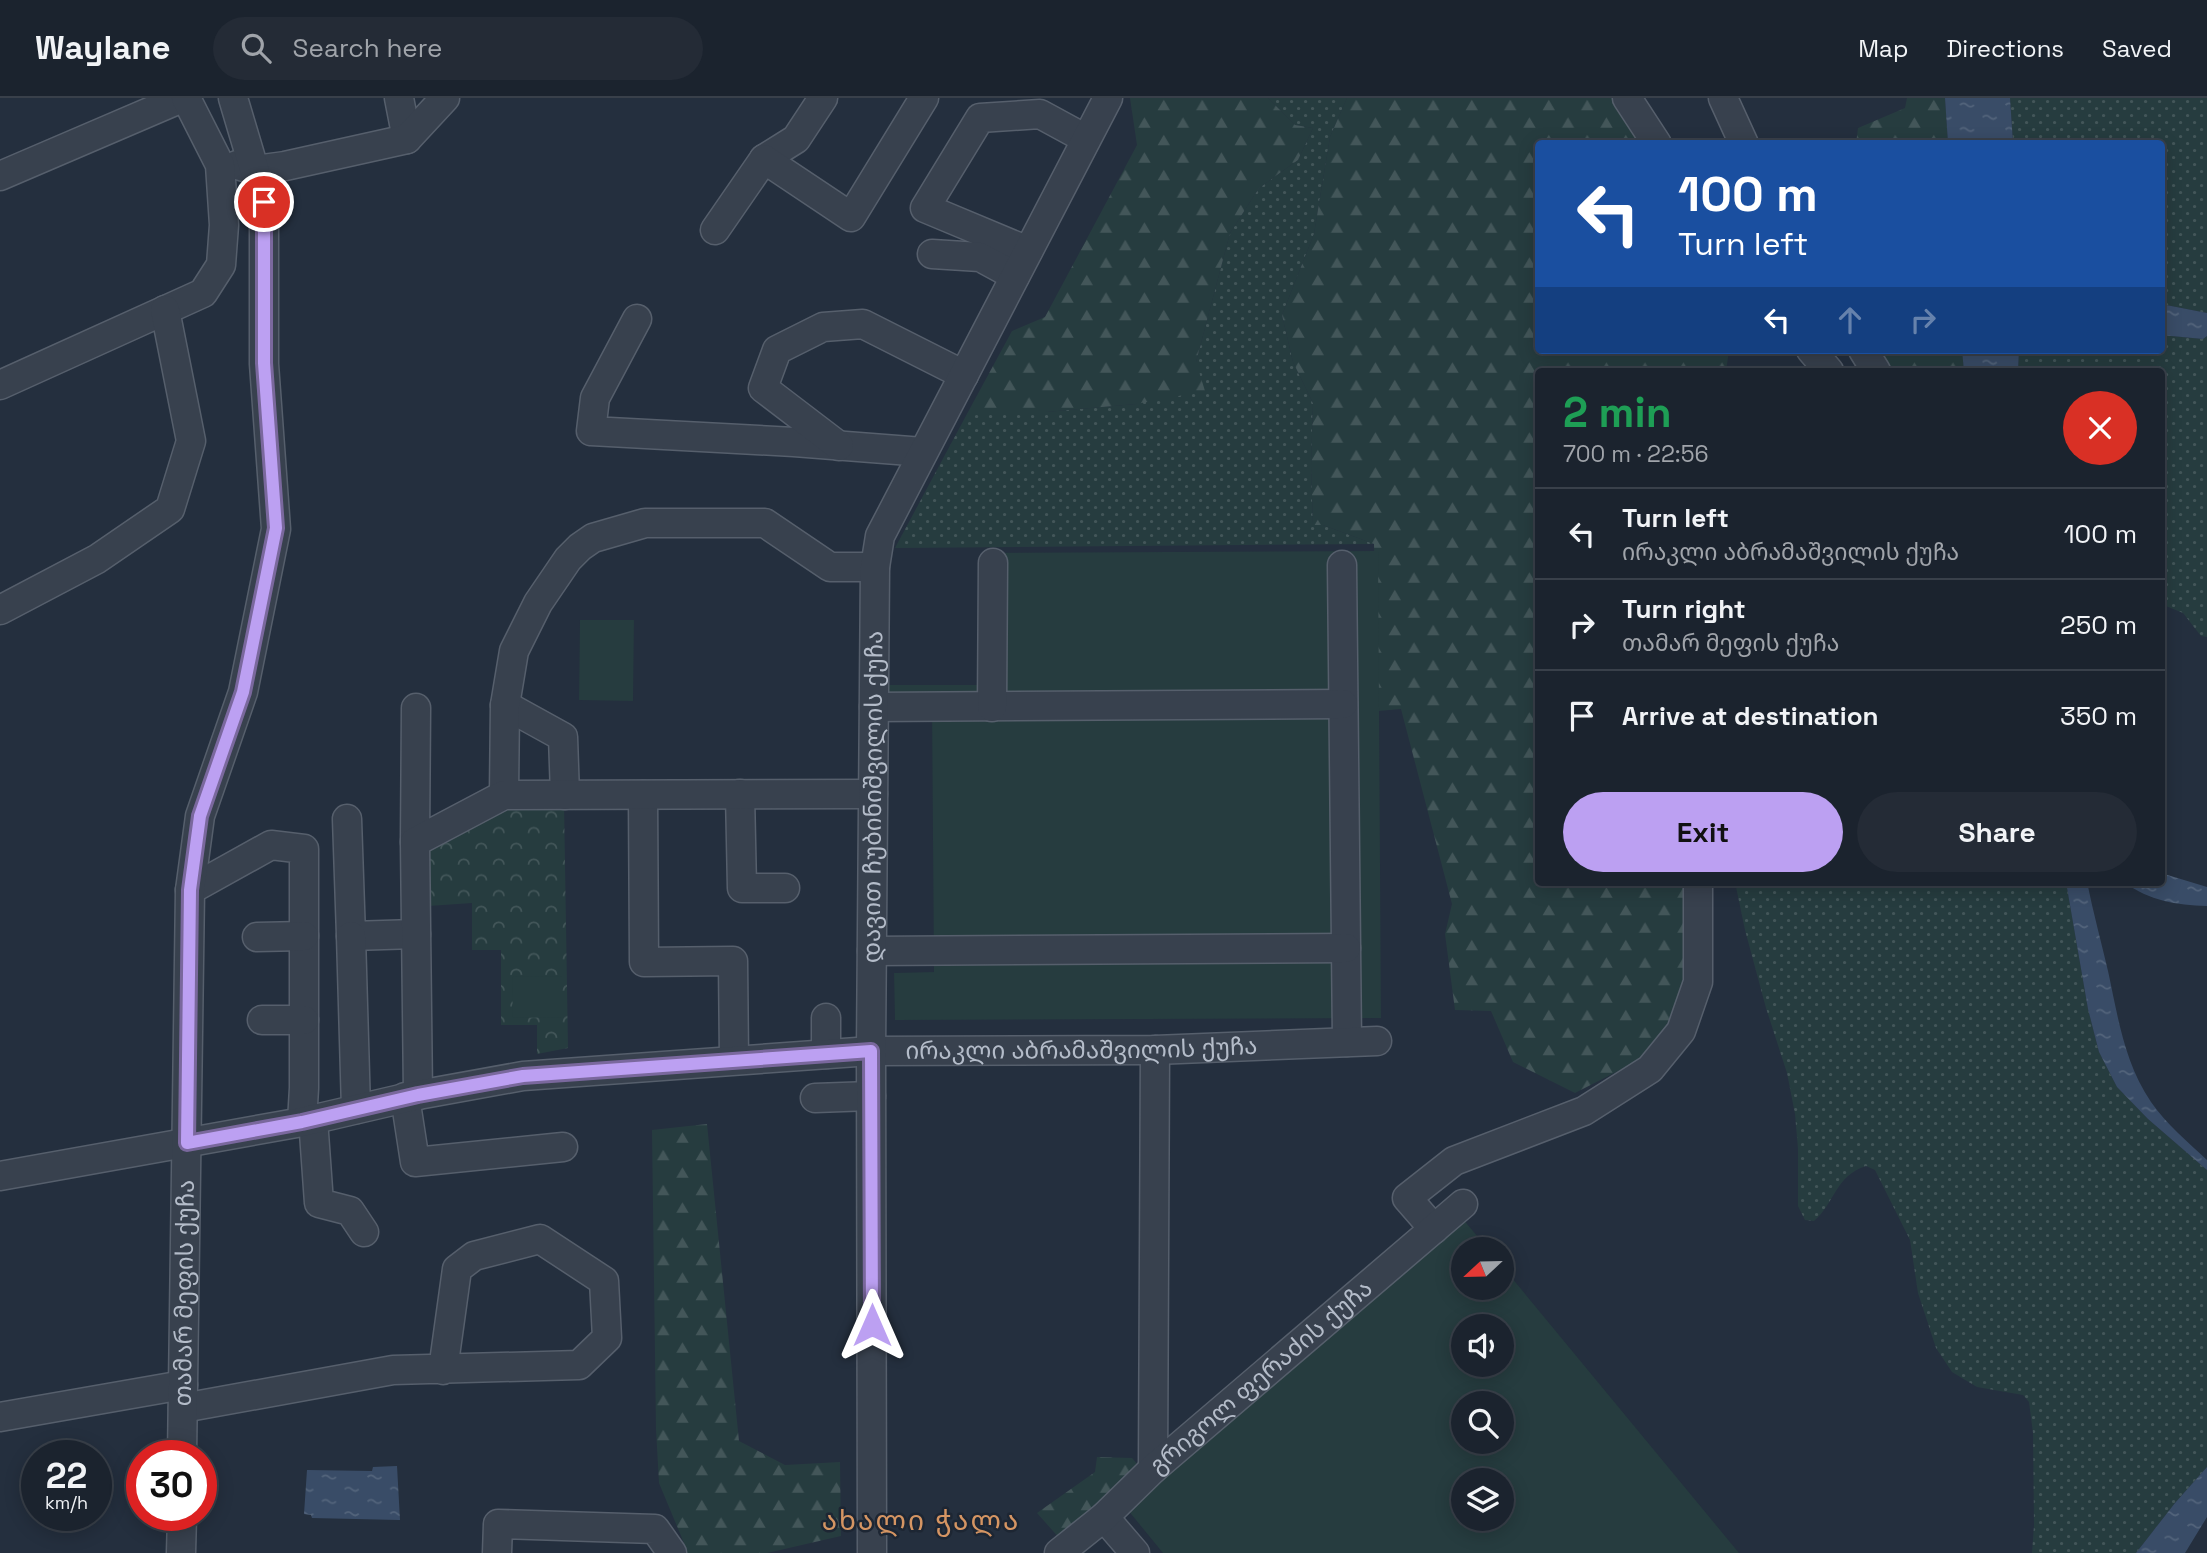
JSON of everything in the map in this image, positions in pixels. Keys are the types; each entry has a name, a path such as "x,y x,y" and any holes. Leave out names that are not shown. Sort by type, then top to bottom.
{"street":[{"path":"0,176 184,98 220,165 224,225 221,265 203,293 0,385"},
{"name":"თამარ მეფის ქუჩა","path":"182,1440 190,890 200,816 243,692 276,528 264,363 264,202 233,98"},
{"path":"399,98 407,139"},
{"path":"220,165 238,165 255,170 285,166 407,139 445,98"},
{"path":"715,230 764,159 796,139 823,98"},
{"path":"764,159 851,217 924,98"},
{"name":"დავით ჩუბინიშვილის ქუჩა","path":"872,1553 873,794 875,568 880,536 1108,98"},
{"path":"1627,98 1654,140"},
{"path":"1723,98 1742,140"},
{"path":"1028,251 925,208 980,118 1040,114 1086,139"},
{"path":"932,254 980,257 1015,276"},
{"path":"0,610 97,559 170,509 191,441 165,310"},
{"path":"637,319 595,398 591,431 923,452"},
{"path":"839,446 764,387 777,350 823,327 863,324 964,375"},
{"path":"1814,354 1826,368"},
{"path":"505,795 505,705 514,651 538,603 568,559 593,538 645,523 765,523 830,566 875,568"},
{"path":"992,707 993,563"},
{"path":"1342,565 1347,1042"},
{"path":"874,708 1343,704"},
{"path":"505,705 563,737 565,795"},
{"path":"416,708 416,934 411,1096 415,1163 563,1147"},
{"path":"740,794 742,888 785,888"},
{"path":"415,842 505,795 873,794"},
{"path":"643,795 644,962 733,961 734,1060"},
{"path":"347,819 356,1110"},
{"path":"190,890 271,845 304,849 304,1088 319,1203 350,1211 364,1232"},
{"path":"1434,1228 1407,1198 1454,1161 1584,1111 1650,1069 1681,1031 1698,982 1698,886"},
{"path":"352,936 416,934"},
{"path":"257,937 304,936"},
{"path":"872,951 1346,948"},
{"path":"825,1018 826,1054"},
{"path":"262,1020 304,1020"},
{"name":"ირაკლი აბრამაშვილის ქუჩა","path":"0,1176 308,1121 411,1096 523,1076 871,1051 1155,1050 1377,1041"},
{"path":"1153,1469 1155,1050"},
{"path":"815,1098 871,1096"},
{"name":"გრიგოლ ფერაძის ქუჩა","path":"1059,1553 1104,1517 1153,1469 1463,1204"},
{"path":"0,1417 393,1370 443,1370 579,1365 607,1338 604,1281 540,1239 474,1256 457,1269 443,1370"},
{"path":"1104,1517 1135,1553"},
{"path":"497,1553 498,1524 655,1529 672,1553"},
{"path":"181,1553 182,1531"}],"green space":[{"path":"1130,98 1268,98 1295,125 1313,128 1298,160 1259,188 1230,233 1196,362 1205,391 1136,404 1046,412 968,412 1012,331 1045,317 1137,145"},
{"path":"1268,98 1347,98 1330,137 1314,234 1282,315 1293,362 1313,403 1313,525 1323,525 1374,544 895,548 968,412 1046,412 1136,404 1196,362 1230,233 1259,188 1298,160 1313,128 1295,125"},
{"path":"1347,98 1621,98 1646,140 1535,140 1535,354 1728,354 1726,368 1535,368 1535,886 1688,886 1685,997 1657,1051 1575,1093 1513,1062 1491,1011 1455,1010 1445,934 1452,904 1401,709 1378,711 1374,544 1323,525 1313,525 1313,403 1293,362 1282,315 1314,234 1330,137"},
{"path":"1907,98 1945,98 1948,140 1856,140 1858,128 1905,108"},
{"path":"2010,98 2207,98 2207,313 2165,305 2165,140 2013,140"},
{"path":"2165,335 2203,339 2207,336 2207,637 2201,636 2183,613 2165,606 2165,368 2018,368 2019,354 2165,354"},
{"path":"1884,354 1962,354 1964,368 1885,368"},
{"path":"1378,551 1381,1018 895,1020 894,973 934,972 932,707 889,701 889,685 983,685 982,553"},
{"path":"580,620 634,620 633,701 579,700"},
{"path":"503,801 564,803 568,1048 537,1054 537,1025 501,1025 501,950 472,950 472,903 428,906 426,846"},
{"path":"1736,886 2067,886 2088,1009 2099,1052 2117,1087 2148,1119 2207,1170 2207,1467 2136,1553 2032,1553 2033,1433 2029,1402 2023,1395 1977,1387 1952,1372 1936,1348 1918,1293 1910,1240 1875,1170 1866,1166 1856,1170 1841,1183 1814,1221 1805,1220 1798,1206 1798,1149 1787,1073 1745,930"},
{"path":"562,976 562,1017 513,1018 512,977"},
{"path":"707,1124 739,1441 785,1465 840,1462 841,1536 767,1553 685,1553 684,1543 659,1483 652,1130"},
{"path":"1462,1218 1478,1237 1451,1237 1451,1300 1514,1300 1514,1281 1739,1553 1163,1553 1127,1509"},
{"path":"1097,1457 1132,1458 1138,1465 1061,1540 1037,1513 1095,1472"}],"water":[{"path":"1945,98 2010,98 2013,140 1948,140"},
{"path":"2165,305 2207,313 2207,336 2203,339 2165,335"},
{"path":"1962,354 2019,354 2018,368 1964,368"},
{"path":"2165,874 2207,887 2207,906 2164,901 2131,886 2165,886"},
{"path":"2067,886 2088,886 2123,1039 2134,1071 2163,1118 2207,1160 2207,1170 2148,1119 2117,1087 2099,1052 2088,1009"},
{"path":"397,1466 400,1520 312,1518 311,1515 304,1514 307,1470 372,1471 373,1467"},
{"path":"2207,1467 2207,1517 2185,1553 2136,1553 2175,1503"}],"district":[{"name":"ახალი ჭალა","path":"921,1520"}],"route":[{"path":"264,202 264,363 276,528 243,692 200,816 190,890 187,1143 523,1076 871,1051 872,1325"}]}
